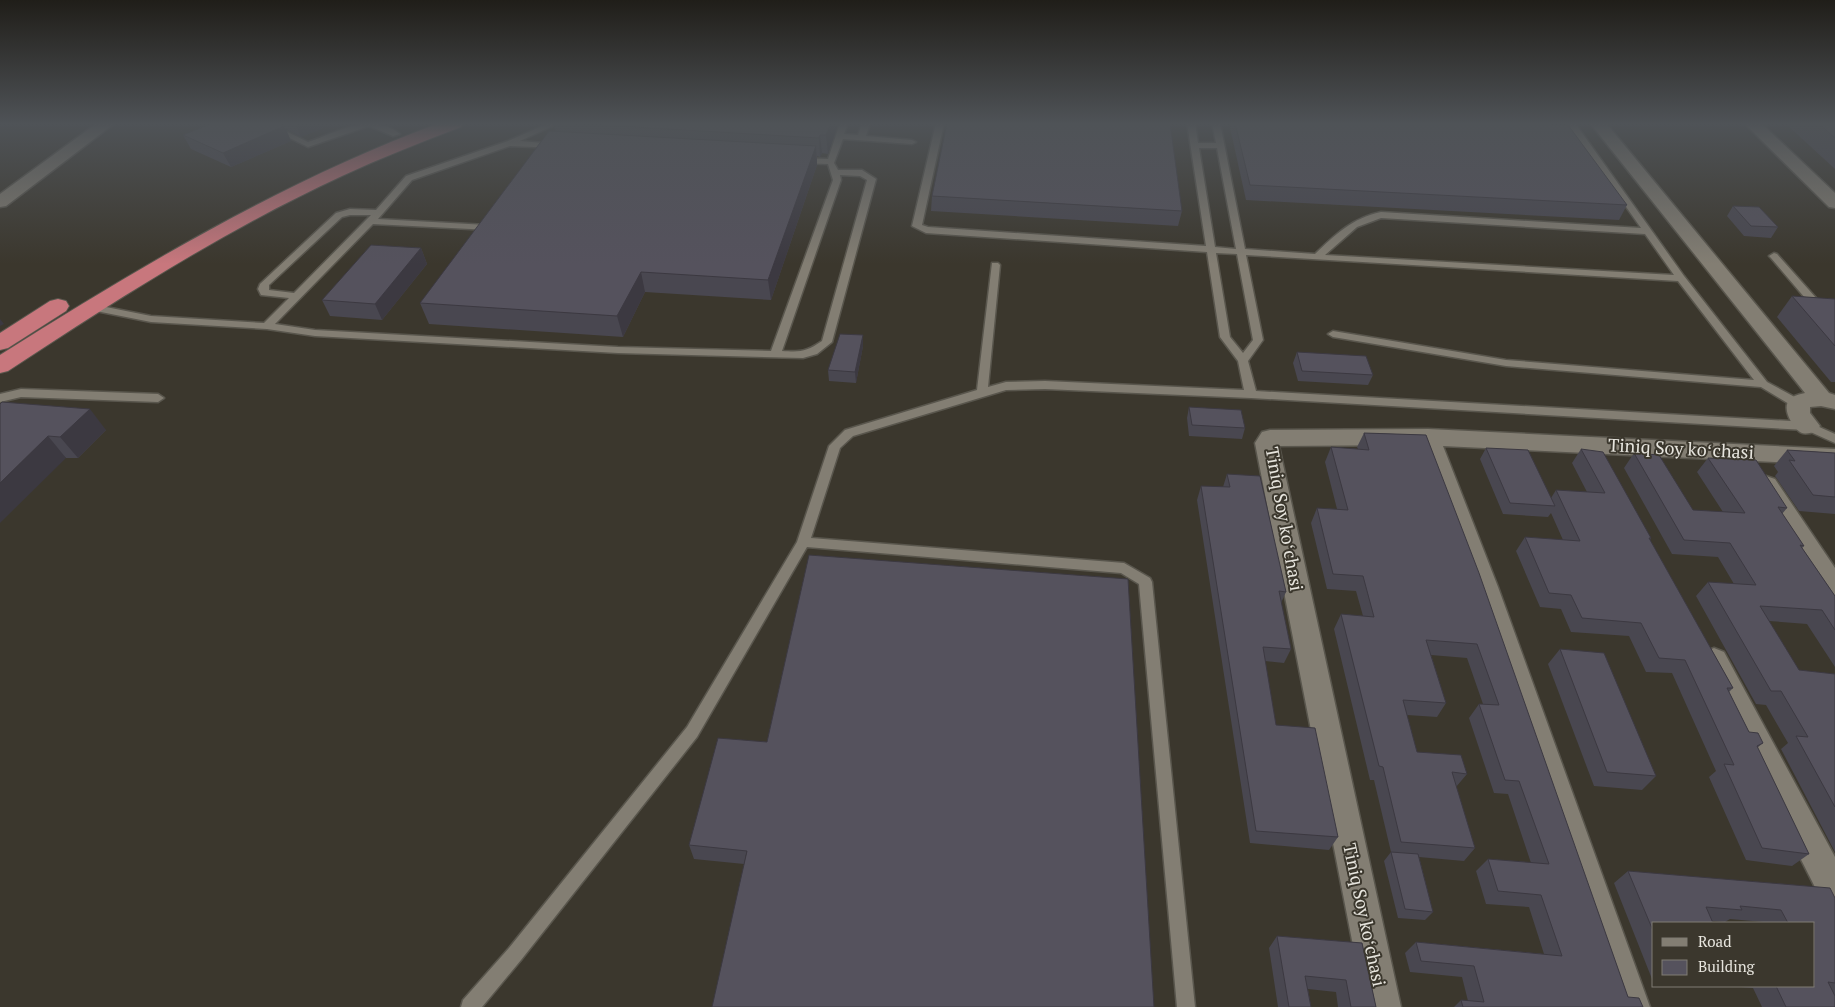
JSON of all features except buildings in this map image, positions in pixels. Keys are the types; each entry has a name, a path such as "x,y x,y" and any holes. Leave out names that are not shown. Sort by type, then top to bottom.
{"highway":[{"path":"0,343 62,304 211,219 312,170"},
{"path":"0,366 184,250 268,205 341,170"}],"street":[{"path":"0,202 43,170"},
{"path":"1637,170 1828,400"},
{"path":"1801,170 1835,203"},
{"path":"1808,426 1798,414 1798,404 1806,399 1828,400"},
{"name":"Tiniq Soy koʻchasi","path":"1383,1007 1267,443 1270,438 1278,436 1428,438 1835,456"},
{"path":"1428,438 1488,596 1632,1007"},
{"path":"1597,445 1611,471"},
{"path":"1744,452 1835,589"},
{"path":"1702,638 1835,891"}],"lane":[{"path":"267,326 375,217 409,178 432,170"},
{"path":"930,170 917,226 926,230 1317,257 1680,278"},
{"path":"1199,170 1225,337 1243,361 1251,394"},
{"path":"1225,170 1258,340 1243,361"},
{"path":"1604,170 1680,278 1763,384 1798,404"},
{"path":"91,307 151,319 267,326 325,333 618,350 774,355 803,355 813,352 827,342 872,179 862,173 835,172 837,180 774,355"},
{"path":"296,296 265,293 263,289 265,284 339,215 350,212 375,217 487,228"},
{"path":"1317,257 1357,221 1366,216 1381,215 1648,231"},
{"path":"1774,256 1830,320"},
{"path":"982,392 995,265"},
{"path":"1333,334 1506,363 1763,384"},
{"path":"470,1007 515,954 692,732 803,542 835,446 850,433 1006,386 1045,385 1251,394 1808,426 1835,439"},
{"path":"0,398 21,393 158,398"},
{"path":"803,542 1124,568 1145,582 1186,1007"}]}
